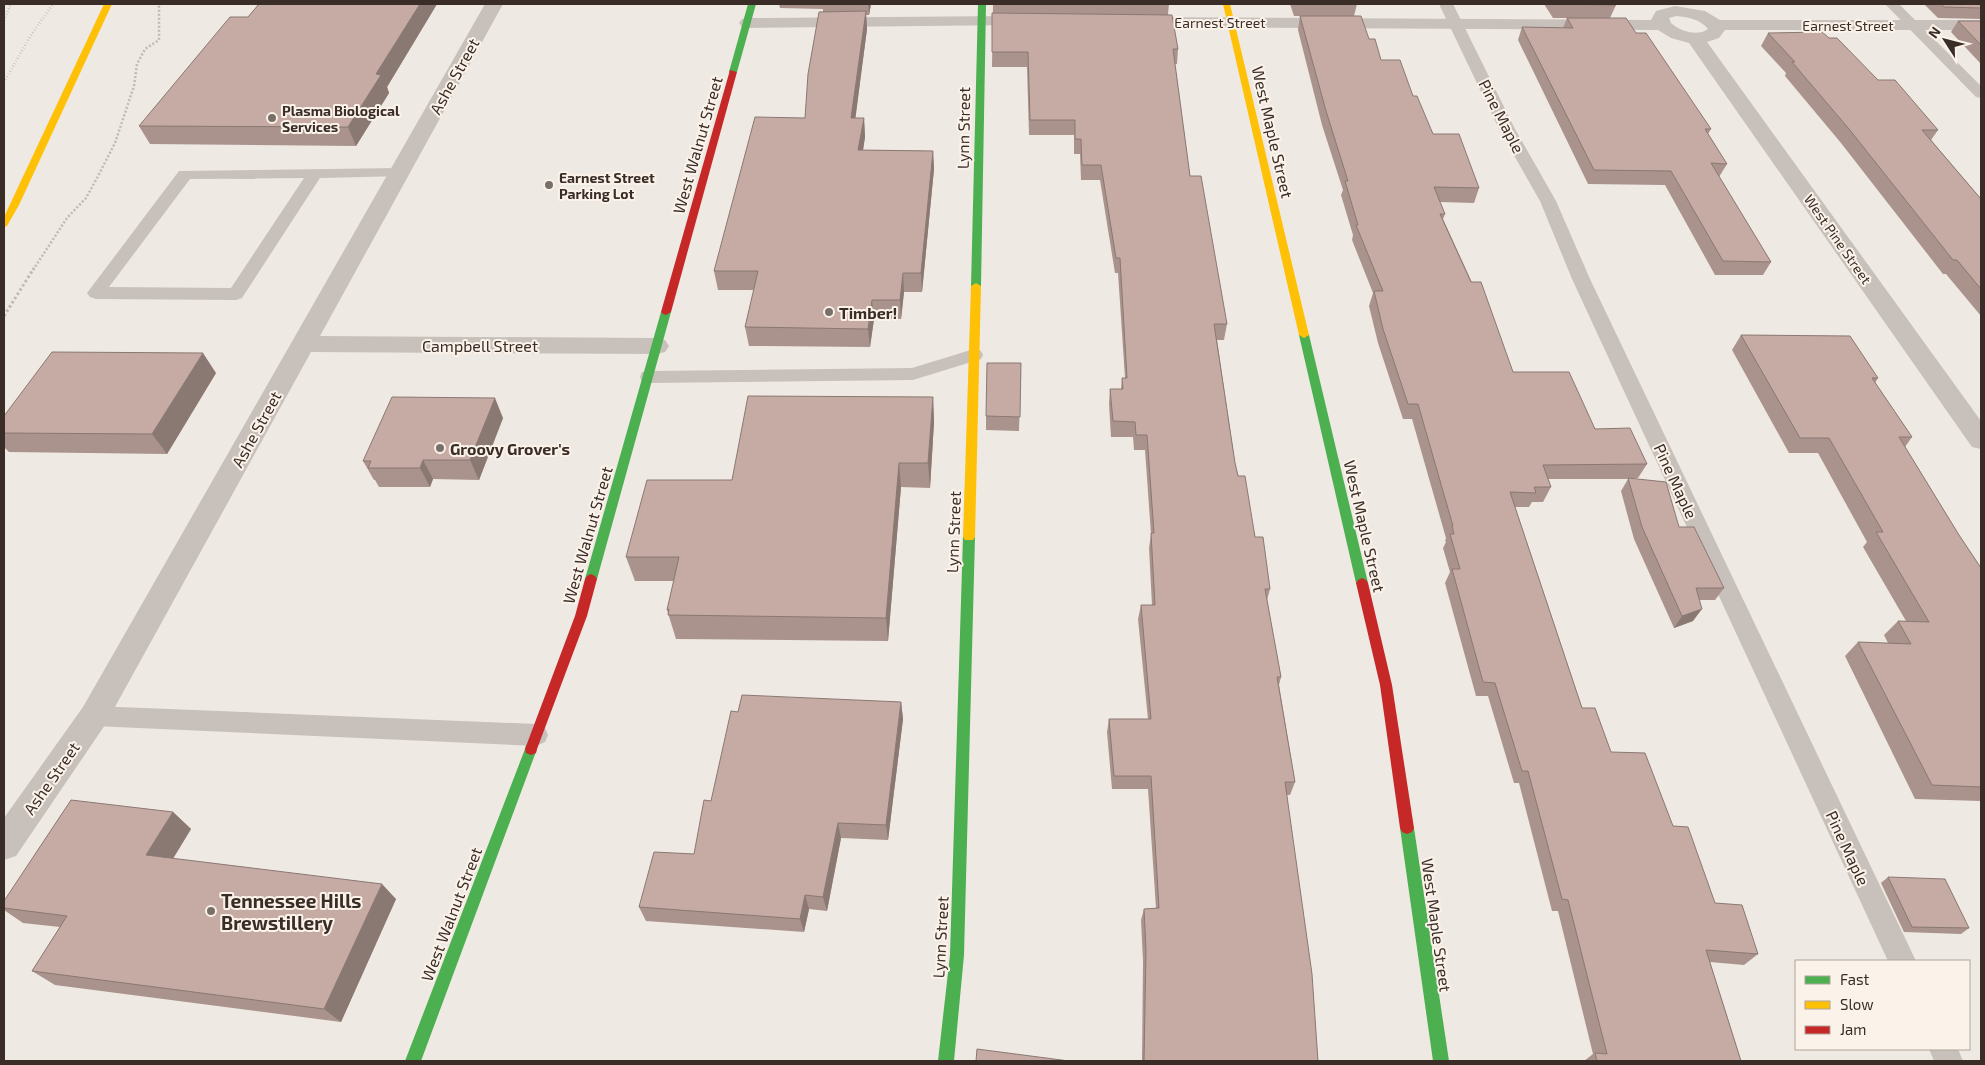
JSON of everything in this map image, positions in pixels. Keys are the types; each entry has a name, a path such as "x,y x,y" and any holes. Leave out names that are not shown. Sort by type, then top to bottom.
{"street":[{"path":"4,224 15,205 108,4"},
{"name":"Ashe Street","path":"4,845 94,716 494,4"},
{"name":"West Walnut Street","path":"413,1061 581,616 752,4"},
{"name":"West Maple Street","path":"1226,4 1386,685 1440,1061"},
{"path":"1677,8 1703,16 1715,25 1717,29 1711,36 1695,38 1677,34 1662,24 1660,19 1677,8"},
{"path":"748,23 981,12 1029,21"},
{"name":"Lynn Street","path":"946,1061 957,955 980,136 981,12"},
{"name":"Earnest Street","path":"1115,22 1662,24"},
{"name":"Earnest Street","path":"1715,25 1981,25"},
{"name":"West Pine Street","path":"1695,38 1981,440"},
{"name":"Campbell Street","path":"304,344 657,346"}],"lane":[{"name":"Pine Maple","path":"1446,4 1507,129 1548,201 1585,288 1902,960"},
{"path":"1892,4 1981,94"},
{"path":"315,174 236,294 96,293 185,174 399,173"},
{"path":"649,378 913,374 974,355"},
{"path":"94,716 536,735"}],"path":[{"path":"4,316 50,241 67,218 86,198 115,143 134,86 137,64 145,49 159,40 159,4"}],"building":[{"path":"259,4 420,4 376,74 381,75 348,127 139,126 230,17 248,17"},
{"path":"1558,4 1615,4 1616,5"},
{"path":"1941,4 1981,4 1981,8 1944,7"},
{"path":"866,11 851,118 864,118 858,150 933,151 921,273 903,273 900,300 872,300 868,329 745,327 758,271 714,271 755,117 805,118 808,74 819,12"},
{"path":"992,13 1172,15 1178,49 1173,49 1190,176 1201,176 1227,324 1214,324 1235,463 1238,476 1245,476 1255,537 1263,537 1270,589 1265,589 1281,677 1277,677 1295,782 1285,782 1312,974 1318,1061 1144,1061 1146,950 1144,909 1159,908 1151,776 1114,776 1109,719 1151,719 1141,605 1155,605 1151,533 1154,533 1147,435 1136,435 1135,422 1113,421 1110,389 1123,389 1122,378 1127,378 1120,258 1116,258 1101,165 1082,165 1081,139 1075,139 1075,120 1030,120 1028,52 992,52"},
{"path":"1300,16 1361,16 1369,39 1375,39 1381,60 1400,60 1413,96 1417,96 1433,134 1459,134 1479,188 1434,187 1445,214 1440,214 1471,282 1481,282 1513,372 1569,372 1595,429 1630,428 1647,464 1543,465 1551,487 1534,487 1536,493 1510,492 1582,708 1595,708 1611,752 1645,753 1673,826 1688,827 1715,903 1742,905 1758,954 1706,950 1741,1061 1597,1061 1595,1053 1607,1054 1568,900 1562,899 1528,771 1522,771 1495,683 1483,682 1452,569 1460,569 1450,534 1454,534 1453,526 1418,404 1408,404 1383,329 1374,291 1383,291 1356,225 1358,225 1345,181 1348,181 1326,111"},
{"path":"1567,18 1626,18 1636,33 1646,33 1711,129 1705,129 1727,164 1711,163 1771,262 1723,261 1671,171 1594,170 1522,27 1573,28"},
{"path":"1958,21 1981,21 1981,45"},
{"path":"1822,32 1829,38 1837,38 1878,80 1895,80 1938,130 1922,130 1981,199 1981,289 1957,260 1953,260 1849,129 1792,62 1795,62 1768,33"},
{"path":"1741,335 1850,336 1878,378 1872,378 1912,437 1899,437 1981,568 1981,787 1932,785 1858,642 1911,644 1898,621 1929,622 1876,532 1883,532 1829,438 1800,438"},
{"path":"52,352 203,353 152,434 4,433 4,416"},
{"path":"987,363 1021,363 1020,417 986,416"},
{"path":"748,396 933,397 928,463 899,463 886,618 668,615 669,609 667,610 679,557 626,557 647,480 732,480"},
{"path":"392,397 495,398 470,460 423,460 420,468 368,468 371,461 363,461"},
{"path":"1628,478 1666,482 1679,527 1694,527 1724,588 1696,588 1702,609 1682,616 1642,527"},
{"path":"742,695 901,702 886,825 838,823 823,897 805,895 800,919 639,907 654,852 694,854 704,800 711,801 731,711 738,712"},
{"name":"Tennessee Hills Brewstillery","path":"71,800 173,812 146,855 382,884 324,1009 32,971 67,916 4,908 4,901"},
{"path":"1888,877 1945,879 1969,928 1912,927"},
{"path":"977,1049 1069,1061 976,1061"}],"railway":[{"path":"4,20 11,4"},
{"path":"4,82 31,35 53,4"}],"traffic: fast":[{"path":"733,72 752,4"},
{"path":"976,286 982,4"},
{"path":"591,579 666,312"},
{"path":"1304,335 1362,583"},
{"path":"946,1061 957,955 969,537"},
{"path":"413,1061 531,749"},
{"path":"1407,828 1441,1061"}],"traffic: slow":[{"path":"4,224 15,205 108,4"},
{"path":"1226,4 1304,335"},
{"path":"969,537 976,286"}],"traffic: jam":[{"path":"666,312 733,72"},
{"path":"531,749 581,616 591,579"},
{"path":"1362,583 1386,685 1407,828"}],"place":[{"name":"Plasma Biological Services","path":"272,118"},
{"name":"Earnest Street Parking Lot","path":"549,185"},
{"name":"Timber!","path":"829,312"},
{"name":"Groovy Grover's","path":"440,448"},
{"name":"Tennessee Hills Brewstillery","path":"211,911"}]}
